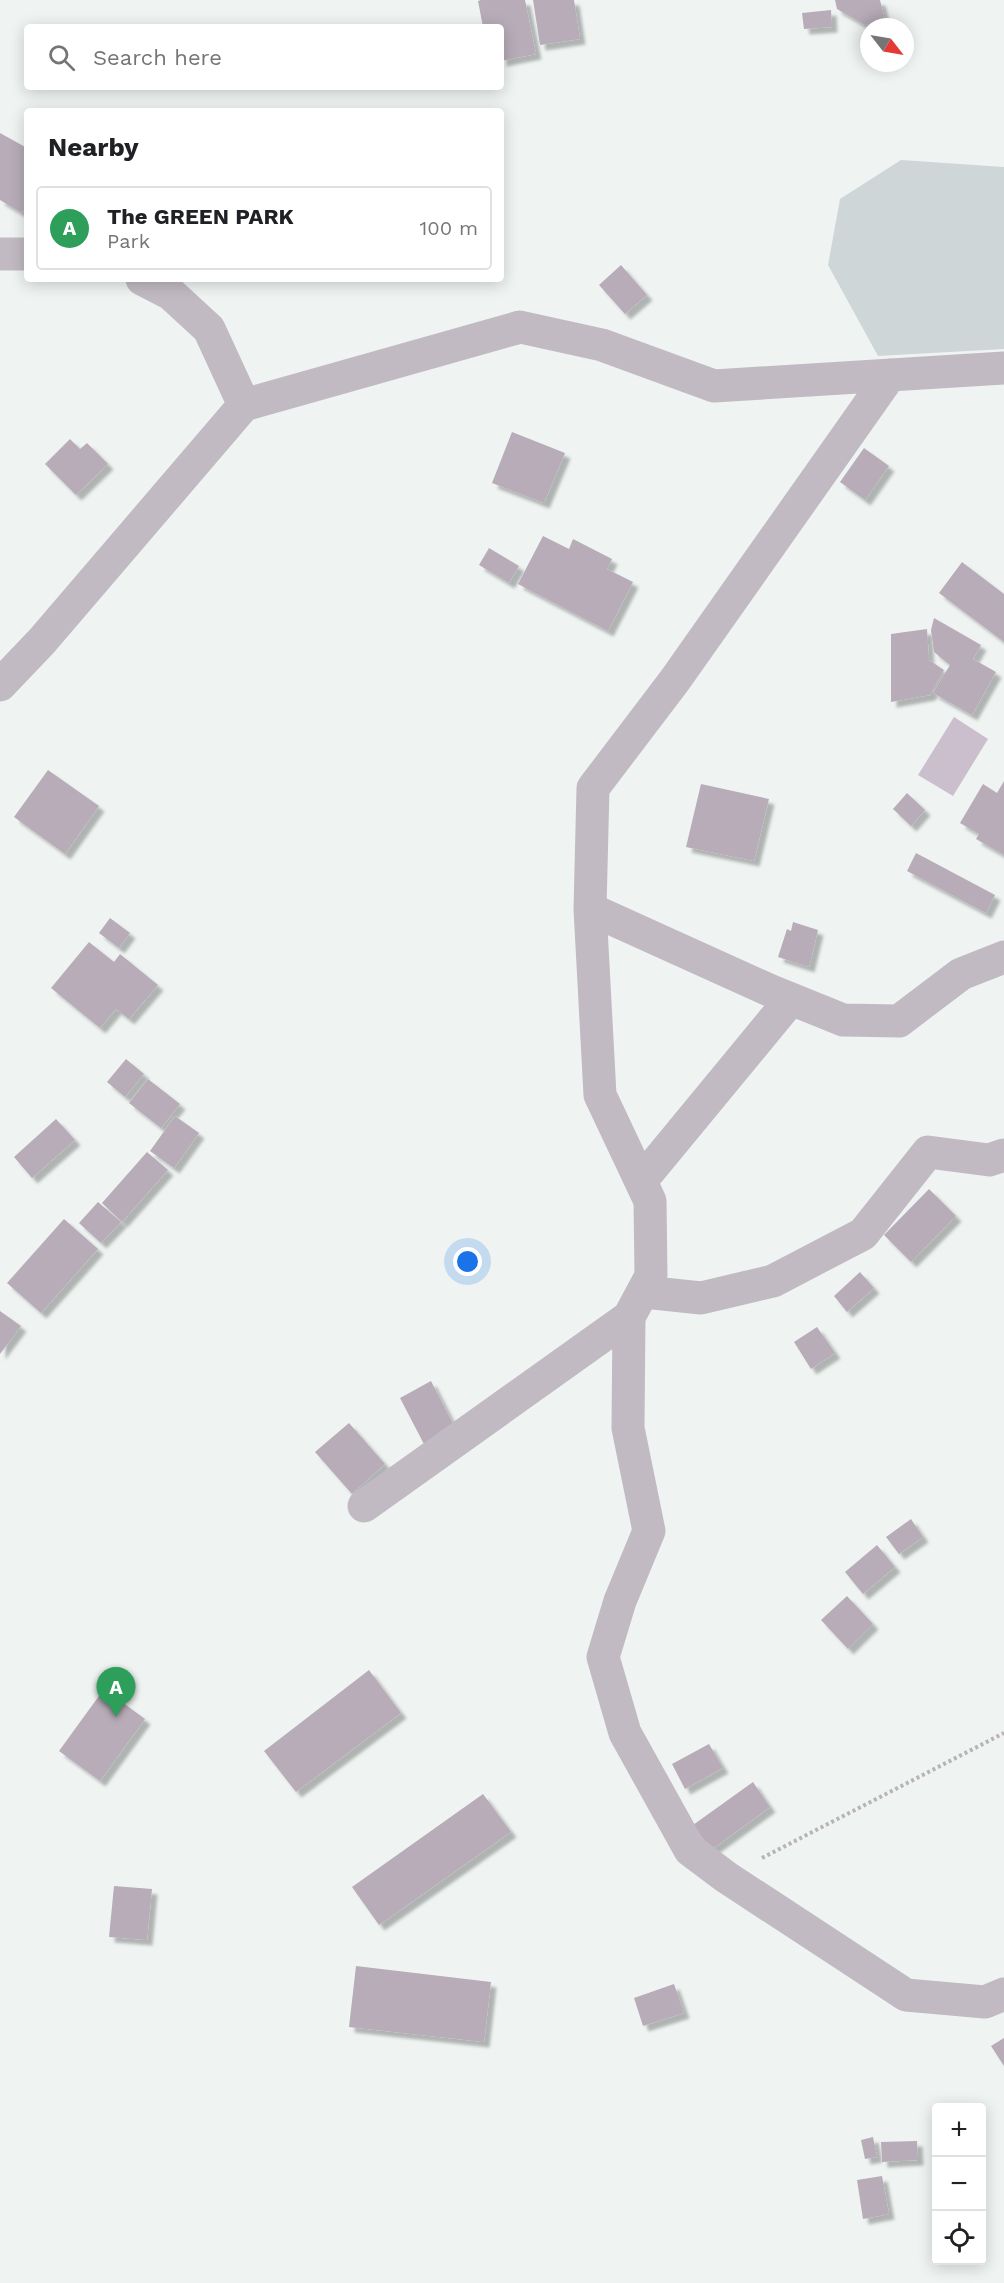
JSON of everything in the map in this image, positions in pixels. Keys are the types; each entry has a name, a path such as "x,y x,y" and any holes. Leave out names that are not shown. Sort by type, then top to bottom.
{"street":[{"path":"0,254 24,254"},
{"path":"148,282 171,294 209,329 244,405"},
{"path":"0,685 42,641 244,405 520,327 602,345 714,386 1004,368"},
{"path":"890,375 675,680 592,788 590,909 600,1095 650,1201 651,1276 637,1304 628,1428 649,1531 620,1601 603,1657 625,1733 690,1850 726,1877 906,1995 985,2002 1004,1994"},
{"path":"590,909 843,1020 899,1021 961,974 1004,957"},
{"path":"641,1181 791,999"},
{"path":"364,1506 637,1304 701,1298 773,1281 863,1234 928,1152 988,1160 1004,1155"}],"path":[{"path":"726,1877 1004,1733"}],"shaded area":[{"path":"901,160 1004,167 1004,349 878,356 828,265 840,199"},
{"path":"954,717 988,739 953,796 918,775"}],"building":[{"path":"525,0 536,54 504,60 504,24 482,24 478,1"},
{"path":"533,0 574,0 580,39 540,45"},
{"path":"835,0 880,0 884,18 860,18 860,22 837,9"},
{"path":"831,10 832,27 804,29 802,13"},
{"path":"0,133 24,146 24,210 22,213 0,200"},
{"path":"621,265 647,295 625,314 599,285"},
{"path":"512,432 565,453 544,503 492,483"},
{"path":"70,439 80,449 87,443 108,464 76,495 45,464"},
{"path":"864,448 889,466 865,500 840,482"},
{"path":"543,536 569,549 573,539 612,559 607,569 633,582 608,631 518,584"},
{"path":"489,548 519,566 509,583 479,565"},
{"path":"962,562 1004,594 1004,642 939,593"},
{"path":"934,618 981,645 973,659 996,672 972,715 933,693 950,665 934,652 931,630"},
{"path":"927,629 929,660 944,670 930,695 891,702 891,634"},
{"path":"48,770 99,806 65,854 14,817"},
{"path":"1004,781 1004,855 976,839 979,834 960,823 983,784 997,793"},
{"path":"701,784 769,799 754,861 686,847"},
{"path":"907,793 925,810 911,826 893,809"},
{"path":"916,853 995,895 986,913 907,871"},
{"path":"110,918 130,933 119,948 99,933"},
{"path":"793,922 818,930 809,967 778,957 787,929 791,931"},
{"path":"89,942 114,962 120,954 158,985 129,1019 116,1009 100,1028 51,988"},
{"path":"126,1059 144,1074 125,1097 107,1082"},
{"path":"148,1079 180,1104 161,1128 129,1103"},
{"path":"175,1116 199,1133 174,1168 150,1151"},
{"path":"56,1119 75,1140 32,1178 14,1157"},
{"path":"147,1152 168,1170 122,1222 102,1203"},
{"path":"929,1189 956,1216 911,1262 884,1235"},
{"path":"98,1202 121,1222 101,1243 79,1223"},
{"path":"64,1219 98,1249 41,1313 7,1283"},
{"path":"860,1272 874,1288 847,1312 834,1296"},
{"path":"0,1311 21,1326 0,1354"},
{"path":"817,1327 835,1353 811,1369 794,1342"},
{"path":"431,1381 456,1430 425,1446 400,1398"},
{"path":"349,1423 385,1464 352,1494 315,1452"},
{"path":"911,1519 923,1537 899,1554 886,1537"},
{"path":"877,1545 895,1567 863,1594 845,1572"},
{"path":"847,1596 873,1624 848,1649 821,1620"},
{"path":"369,1670 401,1713 296,1792 264,1751"},
{"path":"104,1689 145,1719 100,1781 59,1751"},
{"path":"709,1744 723,1768 685,1789 672,1764"},
{"path":"753,1782 770,1807 711,1850 693,1825"},
{"path":"483,1794 511,1832 379,1925 352,1887"},
{"path":"114,1886 152,1889 147,1940 109,1937"},
{"path":"356,1966 491,1982 484,2042 349,2027"},
{"path":"674,1984 684,2013 643,2026 634,1998"},
{"path":"1004,2038 1004,2066 991,2046"},
{"path":"873,2137 877,2157 865,2159 861,2140"},
{"path":"917,2141 918,2160 882,2162 881,2142"},
{"path":"882,2176 889,2214 863,2219 857,2180"}],"place":[{"name":"The GREEN PARK","path":"116,1717"}]}
